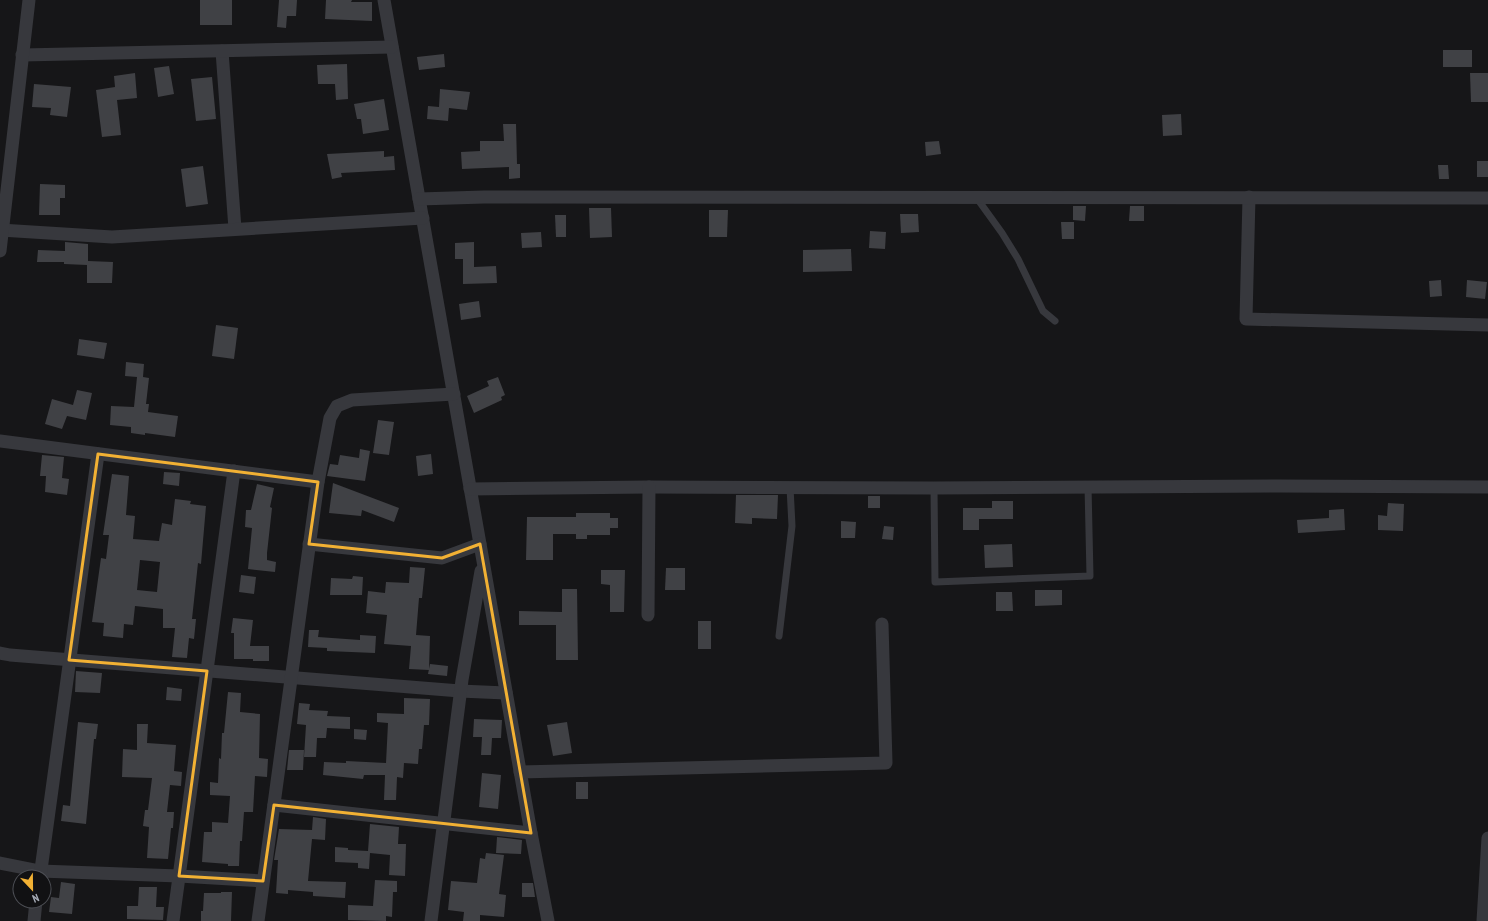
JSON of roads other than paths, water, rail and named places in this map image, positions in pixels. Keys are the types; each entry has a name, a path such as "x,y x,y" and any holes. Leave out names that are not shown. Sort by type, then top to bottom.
{"street":[{"path":"0,251 1,230 29,0"},
{"path":"384,0 520,772 548,921"},
{"path":"22,56 392,47"},
{"path":"222,51 235,229"},
{"path":"420,199 484,197 1488,198"},
{"path":"1249,197 1246,319 1488,325"},
{"path":"1,230 112,237 423,218"},
{"path":"258,921 318,482 330,418 337,406 352,400 454,394"},
{"path":"0,441 318,482"},
{"path":"41,869 98,454"},
{"path":"173,921 234,471"},
{"path":"470,489 649,487 934,488 1088,486 1488,487"},
{"path":"648,615 649,487"},
{"path":"310,544 442,558 480,544"},
{"path":"431,921 460,691 483,561"},
{"path":"520,772 886,763 882,624"},
{"path":"0,653 291,678 460,691 506,693"},
{"path":"274,805 531,833"},
{"path":"1483,921 1488,838"},
{"path":"0,863 22,869"},
{"path":"52,874 179,876 263,881"},
{"path":"34,921 35,909"}],"lane":[{"path":"976,197 1002,233 1018,259 1043,311 1055,321"},
{"path":"934,488 935,582 1090,576 1088,486"},
{"path":"779,636 792,526 790,488"}]}
